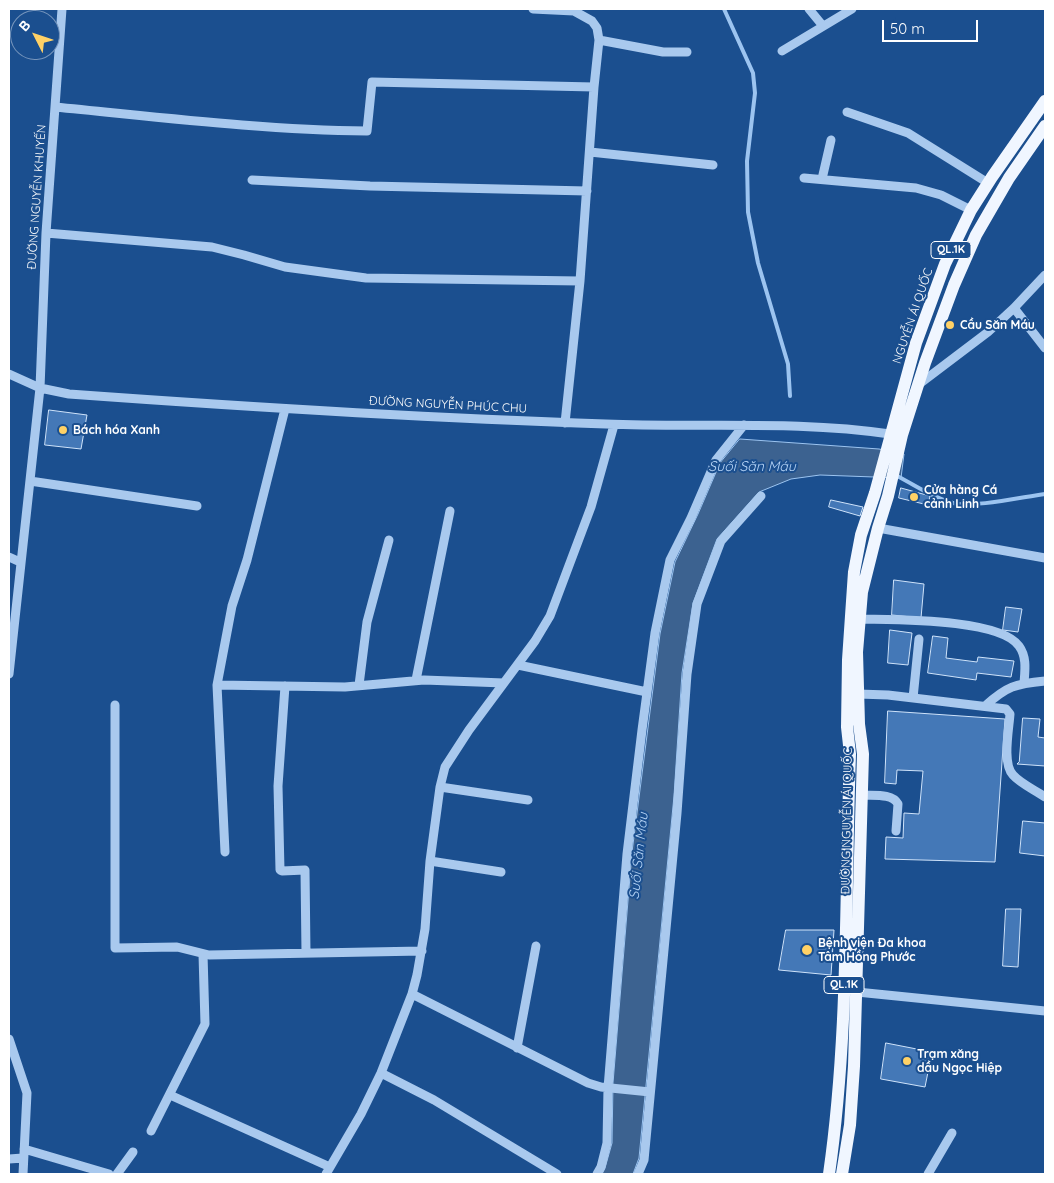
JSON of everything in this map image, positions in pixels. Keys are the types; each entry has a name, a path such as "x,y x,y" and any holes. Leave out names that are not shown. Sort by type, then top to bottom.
{"main road":[{"name":"NGUYỄN ÁI QUỐC","path":"895,417 916,343 954,243 988,183 1045,101"},
{"name":"QL.1K","path":"918,385 954,285 976,235 1008,178 1045,126"},
{"name":"ĐƯỜNG NGUYỄN ÁI QUỐC","path":"842,1174 850,1125 857,992 863,754 859,724 858,652 862,592 878,528 882,494 895,439 918,385"},
{"name":"ĐƯỜNG NGUYỄN ÁI QUỐC","path":"895,417 895,439"},
{"name":"ĐƯỜNG NGUYỄN ÁI QUỐC","path":"829,1174 841,1059 850,754 847,726 848,670 854,572 861,535 882,494"},
{"path":"848,790 862,790"}],"street":[{"name":"ĐƯỜNG NGUYỄN KHUYẾN","path":"9,674 40,388 46,233 62,9"},
{"path":"533,9 574,10 592,22 597,28 599,40 580,281 565,423"},
{"path":"809,9 824,26"},
{"path":"782,51 852,9"},
{"path":"599,40 663,52 687,52"},
{"path":"55,107 211,122 367,131 372,82 594,87"},
{"path":"847,112 908,133 988,183"},
{"path":"822,180 831,140"},
{"path":"590,152 713,165"},
{"path":"804,178 923,190 941,195 971,210"},
{"path":"252,180 370,186 587,191"},
{"path":"46,233 212,247 284,268 366,278 580,281"},
{"path":"918,385 980,339 1014,308 1045,275"},
{"path":"1014,308 1045,348"},
{"name":"ĐƯỜNG NGUYỄN PHÚC CHU","path":"10,376 40,388 69,394 285,409 565,423 824,426 895,439"},
{"path":"225,852 217,685 232,606 247,560 285,409"},
{"path":"170,1095 328,1171 361,1114 381,1072 412,994 426,929 430,861 440,786 445,767 518,665 550,616 591,507 614,425"},
{"path":"597,1174 601,1167 607,1143 608,1088 627,854 655,633 670,560 691,518 716,460 744,425"},
{"path":"30,480 198,506"},
{"path":"638,1174 644,1160 678,804 687,674 697,604 721,541 761,496"},
{"path":"416,680 450,511"},
{"path":"878,528 1045,558"},
{"path":"359,685 367,622 389,540"},
{"path":"9,557 20,562"},
{"path":"860,619 959,624 995,632 1018,644 1021,649 1025,664 1024,683"},
{"path":"913,698 919,639"},
{"path":"518,665 647,692"},
{"path":"217,685 345,687 416,680 504,683"},
{"path":"985,706 1011,686 1045,680"},
{"path":"284,686 278,786 280,870 306,870 306,953"},
{"path":"858,694 913,698 1006,709 1010,714 1008,768 1013,775 1045,797"},
{"path":"115,705 116,948 177,947 209,955 422,951"},
{"path":"440,786 528,800"},
{"path":"862,790 896,800 898,804 896,831"},
{"path":"430,861 501,872"},
{"path":"518,1048 536,946"},
{"path":"151,1131 205,1024 203,954"},
{"path":"857,992 1045,1011"},
{"path":"412,994 588,1083 608,1088 650,1092"},
{"path":"9,1039 26,1092 23,1174"},
{"path":"381,1072 434,1100 557,1174"},
{"path":"928,1174 952,1133"},
{"path":"117,1174 133,1152"},
{"path":"9,1159 24,1154 109,1174"}],"water":[{"name":"Suối Săn Máu","path":"740,439 879,449 904,454 901,478 820,475 791,479 759,492 717,539 693,603 682,673 674,796 639,1158 633,1174 602,1174 612,1143 613,1083 632,852 660,634 675,562 720,463"}],"building":[{"name":"Bách hóa Xanh","path":"49,410 87,415 81,449 45,445"},
{"path":"901,488 930,496 928,505 899,498"},
{"path":"831,500 863,507 860,516 829,507"},
{"path":"894,580 924,584 921,618 892,615"},
{"path":"1006,607 1022,609 1018,632 1003,630"},
{"path":"890,630 912,633 908,665 888,663"},
{"path":"933,636 948,638 946,658 977,662 978,657 1014,661 1011,677 977,673 976,680 928,673"},
{"path":"888,711 1005,719 995,862 885,859 886,837 903,838 904,813 919,814 923,771 897,770 896,784 885,783"},
{"path":"1023,718 1040,719 1038,737 1045,738 1045,766 1017,764 1019,762"},
{"path":"1023,821 1045,823 1045,856 1020,853"},
{"path":"1006,909 1021,909 1018,967 1003,966"},
{"name":"Bệnh viện Đa khoa Tâm Hồng Phước","path":"786,930 834,930 831,975 779,970"},
{"name":"Trạm xăng dầu Ngọc Hiệp","path":"886,1043 932,1052 925,1087 881,1079"}],"waterway":[{"name":"Suối Săn Máu","path":"724,9 753,73 755,93 747,161 748,212 758,263 788,364 790,396"},
{"path":"897,476 938,498 953,503 985,503 1045,494"}],"place":[{"name":"Cầu Săn Máu","path":"950,325"},
{"name":"Bách hóa Xanh","path":"63,430"},
{"name":"Cửa hàng Cá cảnh Linh","path":"914,497"},
{"name":"Bệnh viện Đa khoa Tâm Hồng Phước","path":"807,950"},
{"name":"Trạm xăng dầu Ngọc Hiệp","path":"907,1061"}]}
